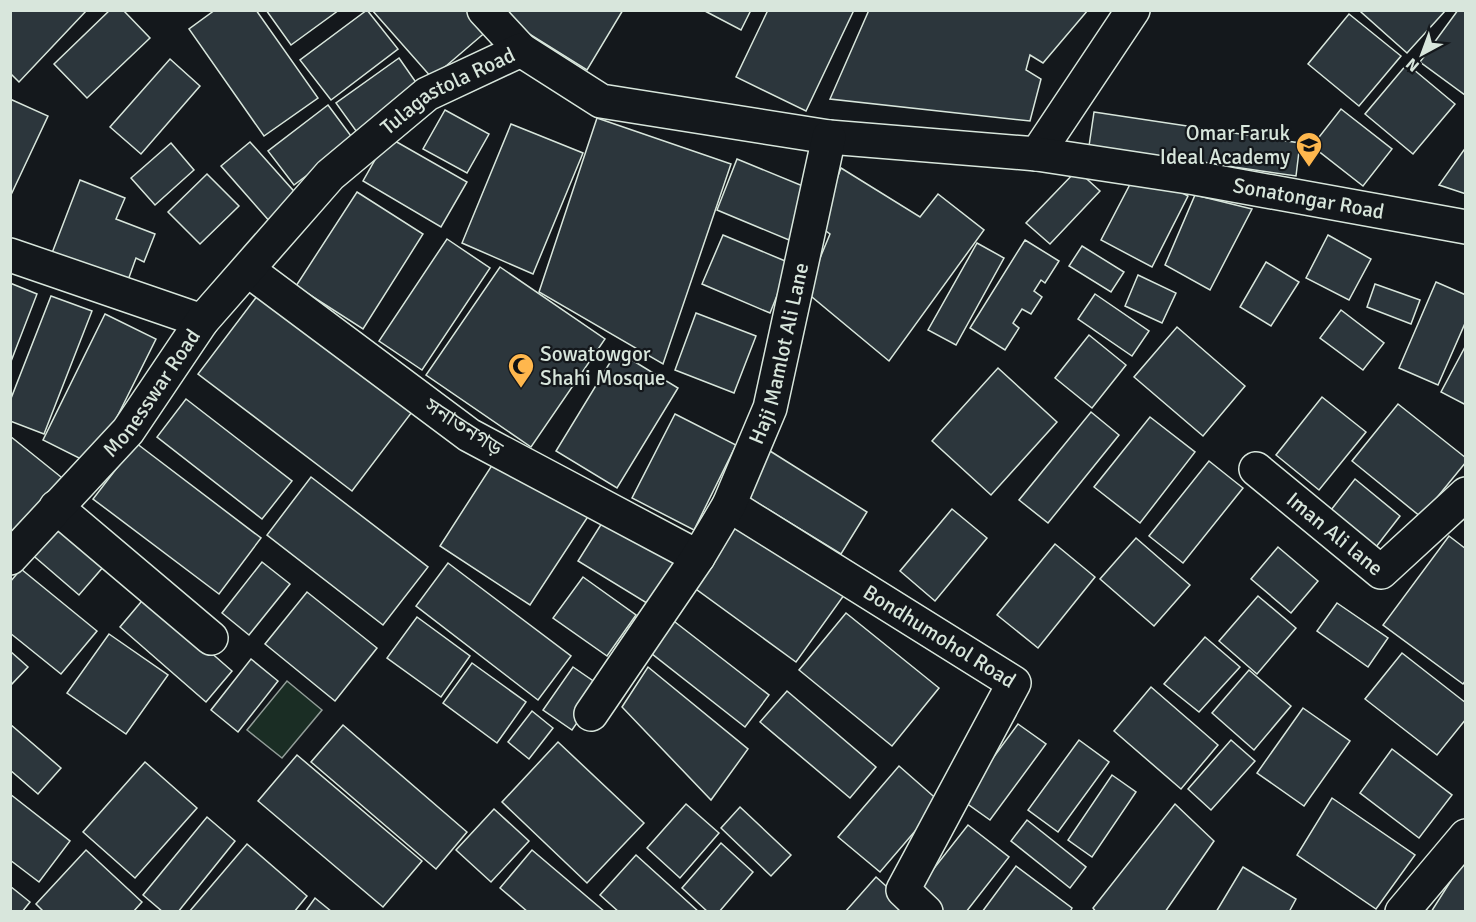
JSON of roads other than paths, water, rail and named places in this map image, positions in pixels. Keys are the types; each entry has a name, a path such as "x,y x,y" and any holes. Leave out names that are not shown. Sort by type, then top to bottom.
{"street":[{"path":"484,10 521,50"},
{"path":"1037,154 1133,10"},
{"name":"Tulagastola Road","path":"202,321 330,176 427,94 521,50 601,101 829,137 974,151"},
{"name":"Haji Mamlot Ali Lane","path":"591,714 698,558 729,506 770,408 829,137"},
{"name":"Sonatongar Road","path":"974,151 1037,154 1195,178 1466,227"},
{"name":"Monesswar Road","path":"10,255 202,321 128,431 10,558"},
{"name":"সনাতনগড়","path":"249,270 469,435 698,558"},
{"name":"Iman Ali lane","path":"1256,469 1382,572 1466,494"},
{"name":"Bondhumohol Road","path":"729,506 1014,684 903,890 927,912"},
{"path":"56,507 211,638"},
{"path":"1402,912 1466,836"}],"place":[{"name":"Omar Faruk Ideal Academy","path":"1309,168"},
{"name":"Sowatowgor Shahi Mosque","path":"521,389"}]}
